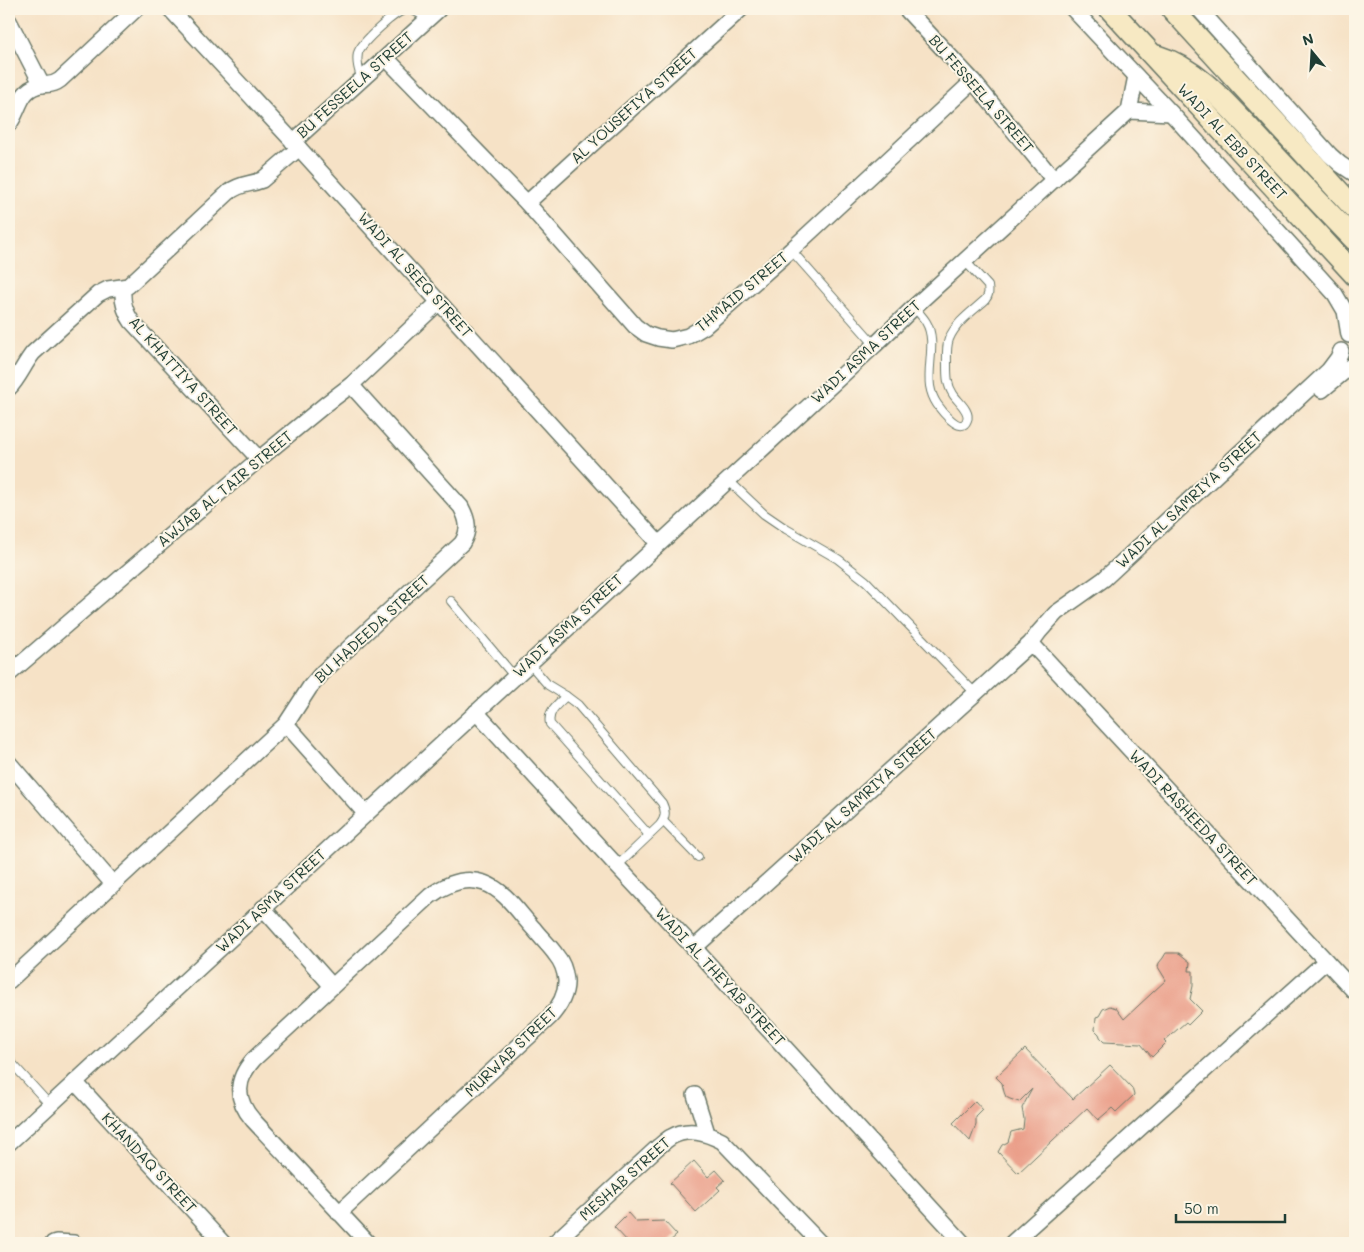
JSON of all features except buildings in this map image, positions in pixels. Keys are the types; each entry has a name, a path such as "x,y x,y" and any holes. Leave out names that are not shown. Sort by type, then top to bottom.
{"street":[{"path":"9,124 18,103 34,87 52,85 60,80 136,9"},
{"name":"WADI AL SEEQ STREET","path":"170,9 658,543"},
{"name":"AL YOUSEFIYA STREET","path":"527,203 741,9"},
{"name":"BU FESSEELA STREET","path":"906,9 973,81 1054,180"},
{"path":"1073,9 1335,294 1352,333"},
{"name":"WADI AL EBB STREET","path":"1110,9 1355,275"},
{"path":"1172,9 1355,208"},
{"path":"1199,9 1330,155 1355,174"},
{"name":"BU FESSEELA STREET","path":"296,145 362,80 434,14"},
{"path":"9,21 42,85"},
{"path":"1152,54 1181,65 1209,87 1355,240"},
{"name":"THMAID STREET","path":"386,58 527,203 635,326 646,334 672,340 688,336 705,326 791,250 973,81"},
{"path":"1136,76 1129,111 1171,114"},
{"name":"WADI ASMA STREET","path":"9,1143 914,307 1129,111"},
{"path":"9,388 33,353 98,294 108,289 122,288 132,283 229,192 242,184 255,183 262,180 296,145"},
{"name":"AL KHATTIYA STREET","path":"122,288 125,310 132,322 259,459"},
{"name":"AWJAB AL TAIR STREET","path":"9,674 259,459 351,385 439,302"},
{"name":"WADI AL SAMRIYA STREET","path":"1032,644 1039,632 1056,613 1104,579 1329,370 1338,358 1344,339 1352,333"},
{"path":"1341,351 1346,363 1353,367"},
{"name":"WADI AL SAMRIYA STREET","path":"694,948 1032,644 1048,635 1065,619 1119,577 1330,382 1353,367"},
{"name":"BU HADEEDA STREET","path":"9,981 286,724 310,687 323,672 458,549 466,537 468,530 466,516 461,507 351,385"},
{"name":"WADI RASHEEDA STREET","path":"1032,644 1355,992"},
{"name":"WADI AL THEYAB STREET","path":"476,712 963,1243"},
{"path":"286,724 366,814"},
{"path":"9,763 113,884"},
{"name":"MURWAB STREET","path":"339,1213 550,1018 559,1007 564,995 566,981 564,968 557,956 507,899 484,883 470,880 455,882 442,887 430,896 250,1063 241,1078 241,1101 246,1111 339,1213 368,1243"},
{"path":"263,908 332,986"},
{"path":"1012,1243 1326,961"},
{"name":"KHANDAQ STREET","path":"75,1082 224,1243"},
{"path":"695,1095 706,1133 722,1141 811,1240"},
{"name":"MESHAB STREET","path":"554,1243 672,1136 689,1132 706,1133"},
{"path":"53,1243 74,1243"}],"lane":[{"path":"362,80 357,59 364,42 402,10 434,14"},
{"path":"791,250 874,345"},
{"path":"914,307 926,321 930,334 930,382 933,396 936,403 953,422 961,425 965,423 968,415 948,384 949,340 959,324 985,300 989,291 988,286 965,261"},
{"path":"728,480 770,518 838,559 866,581 976,694"},
{"path":"451,601 514,676"},
{"path":"529,663 548,685 578,705 662,803 665,812 663,821 617,866"},
{"path":"566,696 551,710 548,719 550,724 649,835"},
{"path":"663,821 698,856"},
{"path":"9,1060 50,1105"}]}
